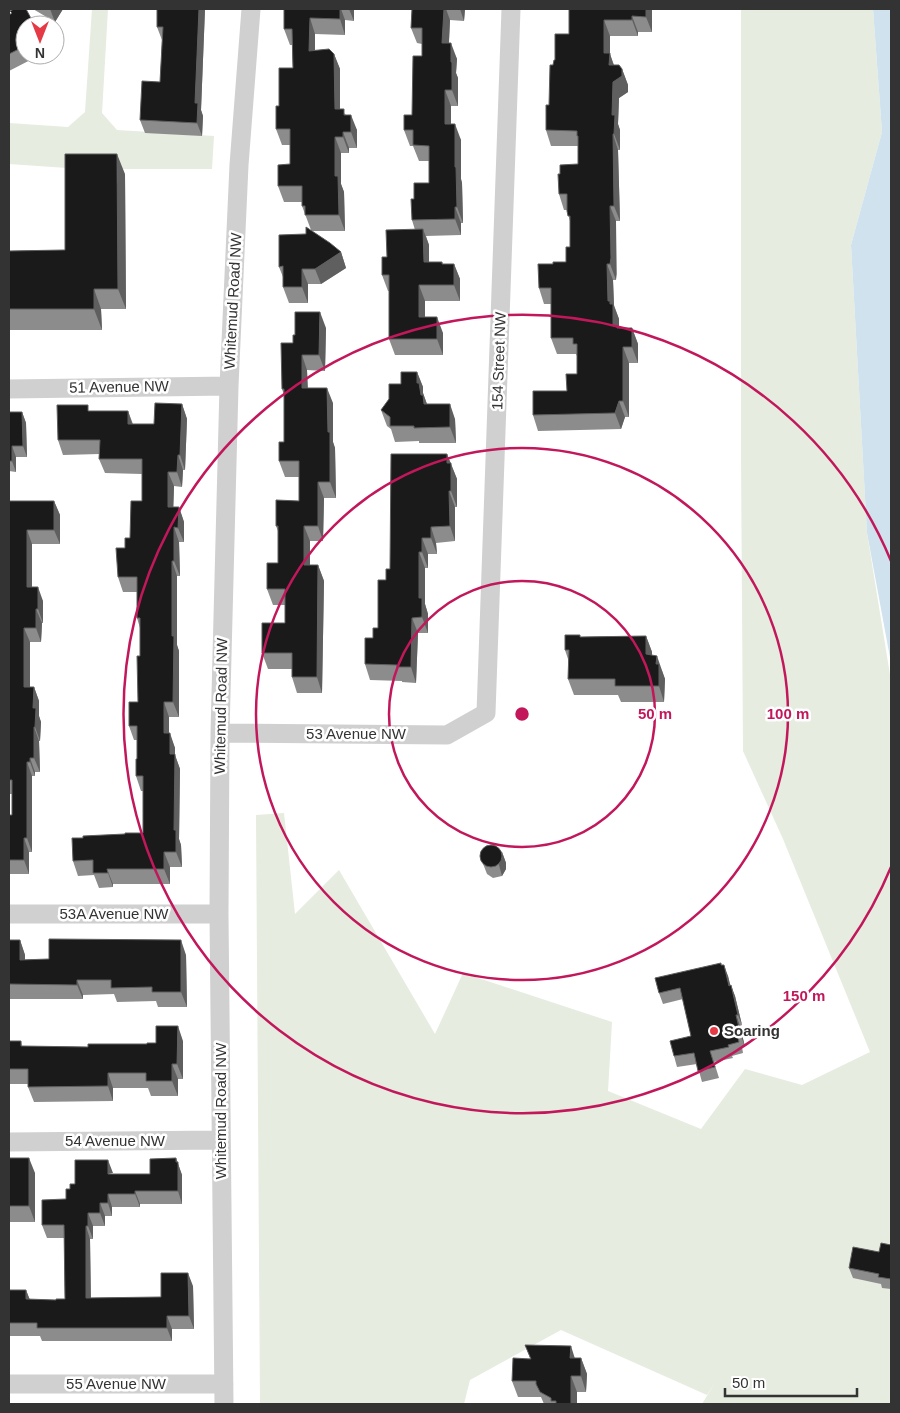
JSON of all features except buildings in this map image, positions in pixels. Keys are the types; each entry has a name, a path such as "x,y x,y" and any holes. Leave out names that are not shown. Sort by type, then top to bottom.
{"street":[{"name":"Whitemud Road NW","path":"224,1404 219,914 220,733 229,386 239,165 252,9"},
{"name":"154 Street NW","path":"486,713 511,9"},
{"name":"51 Avenue NW","path":"9,388 229,386"},
{"name":"53 Avenue NW","path":"220,733 447,735 486,713"},
{"name":"53A Avenue NW","path":"9,914 219,914"},
{"name":"54 Avenue NW","path":"9,1142 221,1140"},
{"name":"55 Avenue NW","path":"9,1384 224,1384"}],"shaded area":[{"path":"92,9 108,9 102,113 117,130 214,136 212,169 82,169 9,164 9,123 68,127 85,112"},
{"path":"741,9 873,9 882,132 851,245 867,533 891,681 891,1404 702,1404 716,1381 707,1395 561,1330 470,1380 464,1404 260,1404 256,815 284,813 295,914 339,870 435,1034 463,973 612,1022 608,1091 701,1129 745,1069 802,1085 870,1052 783,839 743,751"}],"water":[{"path":"873,9 891,9 891,663 867,533 851,245 882,132"}],"place":[{"name":"Soaring","path":"714,1031"}]}
